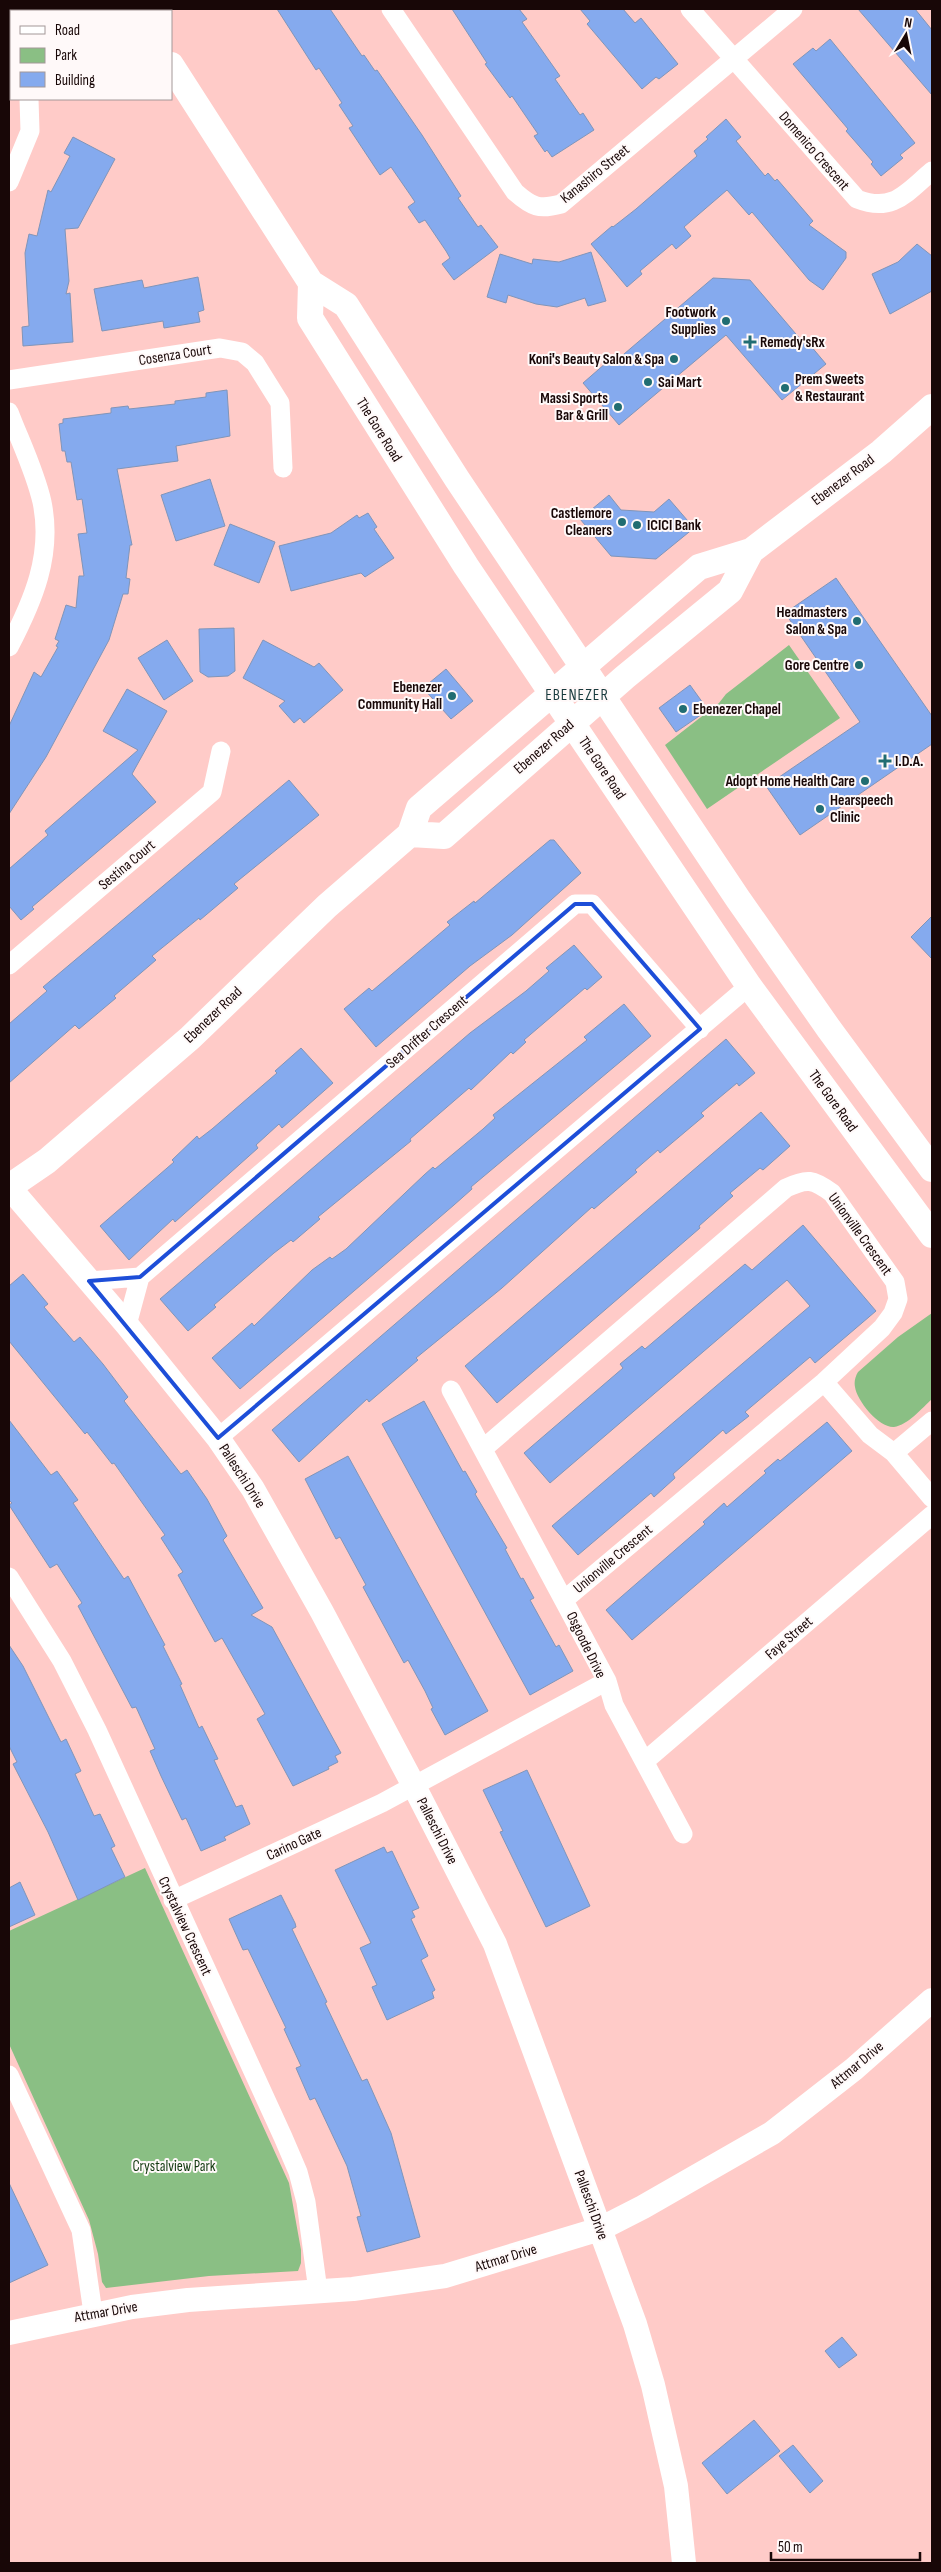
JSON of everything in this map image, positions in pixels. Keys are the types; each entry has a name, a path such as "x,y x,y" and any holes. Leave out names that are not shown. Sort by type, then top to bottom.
{"main road":[{"path":"172,67 311,283 346,304 457,479 581,667 823,1021 932,1168"},
{"name":"The Gore Road","path":"311,283 310,318 407,476 749,986 932,1235"},
{"name":"Ebenezer Road","path":"9,1187 47,1161 183,1044 327,906 410,834 419,808 699,567 751,551 880,452 932,407"},
{"name":"Ebenezer Road","path":"410,834 444,836 602,697 730,590 751,551"}],"street":[{"name":"Kanashiro Street","path":"391,9 515,192 529,204 546,208 561,204 793,9"},
{"name":"Domenico Crescent","path":"690,9 857,199 870,204 896,202 932,171"},
{"path":"9,182 30,131 29,100"},
{"name":"Cosenza Court","path":"9,380 220,348 242,352 255,363 280,403 283,468"},
{"path":"9,412 42,501 45,539 43,560 29,608 9,647"},
{"name":"Sestina Court","path":"9,965 212,792 221,751"},
{"name":"Sea Drifter Crescent","path":"140,1277 575,904 592,904 700,1029"},
{"path":"218,1438 749,986"},
{"name":"Unionville Crescent","path":"484,1448 786,1188 802,1181 817,1182 832,1193 895,1282 898,1298 893,1313 882,1328 824,1382 564,1600"},
{"name":"Palleschi Drive","path":"9,1187 127,1325 218,1438 267,1514 322,1612 495,1944 635,2324 654,2385 676,2486 684,2563"},
{"path":"89,1281 140,1277 127,1325"},
{"path":"824,1382 870,1435 894,1454 932,1498"},
{"name":"Osgoode Drive","path":"414,1786 607,1681 484,1448 451,1390"},
{"path":"894,1454 932,1421"},
{"name":"Faye Street","path":"645,1761 932,1515"},
{"name":"Crystalview Crescent","path":"9,1577 62,1661 96,1730 298,2172 306,2202 318,2291"},
{"path":"607,1681 614,1705 683,1834"},
{"name":"Carino Gate","path":"174,1900 414,1786"},
{"name":"Attmar Drive","path":"9,2333 93,2313 188,2300 318,2291 445,2276 600,2229 643,2207 772,2133 854,2069 932,2000"},
{"path":"9,2075 81,2230 93,2313"}],"highlighted area":[{"path":"575,904 592,904 700,1029 218,1438 89,1281 140,1277"}],"green space":[{"path":"789,645 840,718 707,809 665,745"},
{"path":"932,1313 932,1399 904,1423 894,1427 888,1426 870,1413 864,1406 855,1387 856,1376 858,1372 898,1337"},
{"name":"Crystalview Park","path":"145,1868 289,2183 301,2250 301,2263 298,2271 209,2276 106,2288 102,2282 98,2254 89,2220 9,2044 9,1931"}],"building":[{"path":"277,9 330,9 362,56 364,55 375,71 377,70 422,135 461,196 458,198 478,227 481,225 498,247 454,280 442,264 450,258 446,251 425,220 419,223 408,207 415,202 391,167 380,175 349,128 353,126 339,105 342,103 319,68 316,70"},
{"path":"452,9 519,9 527,19 522,22 560,76 555,79 580,115 583,113 594,130 552,157 547,150 545,152 534,136 538,134 512,96 510,98 485,64 487,63"},
{"path":"580,9 623,9 635,23 641,18 678,64 659,79 656,77 642,89 587,24 590,21"},
{"path":"858,9 915,9 932,30 932,95"},
{"path":"830,39 915,143 900,155 903,158 881,176 871,164 873,162 846,131 848,129 793,64 813,48 816,51"},
{"path":"726,119 741,137 736,141 765,176 768,173 775,181 777,179 813,221 809,225 846,252 846,258 823,290 809,280 752,212 749,215 727,190 684,227 691,236 676,249 672,244 640,271 642,274 627,287 591,244 636,209 697,156 694,151"},
{"path":"73,137 115,159 78,228 65,229 69,281 66,294 70,293 73,342 23,346 22,327 29,326 25,253 29,234 37,236 48,190 51,192 70,156 64,153"},
{"path":"917,244 932,256 932,291 890,314 872,274 898,262"},
{"path":"591,252 606,301 588,306 585,298 557,307 536,304 508,295 506,303 487,297 500,254 532,264 533,259 559,262"},
{"path":"198,277 204,310 198,312 200,322 164,328 163,321 102,331 94,289 142,280 144,288"},
{"path":"713,278 750,280 807,347 810,345 826,364 782,400 726,335 619,425 583,383 614,356 617,360"},
{"path":"227,390 230,436 176,446 178,461 117,469 132,545 130,545 126,578 130,579 128,594 123,594 109,640 46,757 9,814 9,726 34,672 41,677 58,647 56,646 59,641 55,639 66,605 76,608 79,576 84,576 78,534 87,533 82,499 77,500 71,462 67,462 65,451 62,451 59,424 63,423 63,419 111,413 111,408 128,406 129,409 175,404 175,401 206,397 206,393"},
{"path":"210,479 225,526 176,541 161,495"},
{"path":"609,495 621,510 654,512 669,499 694,528 656,559 611,556 580,519"},
{"path":"368,513 377,527 374,529 394,558 365,577 361,573 291,591 279,546 331,533 357,515 359,518"},
{"path":"230,524 275,542 259,583 214,565"},
{"name":"Gore Centre","path":"836,578 932,716 932,744 800,835 766,786 860,722 785,613"},
{"path":"234,628 235,671 228,676 208,677 200,672 199,629"},
{"path":"167,640 193,681 164,700 138,658"},
{"path":"263,640 314,667 319,663 343,690 304,723 300,718 294,723 279,706 285,701 243,678"},
{"name":"Ebenezer Community Hall","path":"446,669 473,701 451,719 423,688"},
{"name":"Ebenezer Chapel","path":"690,685 708,710 676,732 659,708"},
{"path":"127,689 167,711 132,774 156,802 32,907 34,909 21,920 9,906 9,869 48,835 45,831 138,750 103,731"},
{"path":"289,780 319,815 234,884 238,888 200,920 199,918 152,956 156,960 114,996 116,998 79,1029 75,1025 9,1083 9,1024 47,991 43,987"},
{"path":"550,840 554,840 581,873 512,935 470,966 376,1047 344,1009 369,988 372,991 450,925 447,922 474,901 475,903"},
{"path":"932,916 932,959 911,937"},
{"path":"574,945 602,977 587,990 585,988 524,1040 526,1042 513,1054 511,1052 471,1090 469,1088 410,1139 411,1141 318,1217 320,1219 293,1242 291,1240 274,1253 214,1305 216,1307 188,1331 160,1299 470,1033 526,991 549,971 546,968"},
{"path":"624,1004 651,1036 471,1187 472,1189 454,1205 240,1389 212,1358 252,1323 254,1326 312,1270 330,1257 332,1259 346,1249 433,1167 435,1169 483,1129 495,1118 493,1115 587,1040 584,1037"},
{"path":"726,1039 755,1073 739,1086 737,1083 701,1113 704,1116 660,1153 658,1150 635,1170 637,1172 594,1209 592,1207 502,1288 416,1358 418,1360 369,1402 367,1399 299,1462 272,1430"},
{"path":"301,1048 333,1083 282,1128 279,1124 256,1145 258,1148 175,1222 173,1219 129,1260 100,1226 174,1162 172,1160 197,1136 199,1139 212,1129 277,1073 275,1071"},
{"path":"761,1112 790,1146 763,1170 760,1168 730,1193 733,1196 699,1226 700,1228 497,1403 465,1366"},
{"path":"803,1225 876,1311 815,1363 810,1357 745,1412 749,1416 726,1434 723,1430 673,1474 675,1478 654,1497 651,1493 578,1555 552,1526 810,1306 787,1280 550,1483 524,1453 623,1368 620,1364 642,1346 645,1349 745,1264 752,1270"},
{"path":"23,1274 48,1304 44,1307 74,1342 80,1337 103,1364 128,1397 124,1401 181,1474 187,1470 207,1499 227,1536 223,1540 263,1608 251,1615 272,1627 341,1753 335,1756 338,1762 328,1767 329,1769 293,1786 257,1719 265,1714 222,1638 215,1642 178,1575 183,1572 161,1538 165,1535 114,1463 112,1464 87,1432 85,1434 9,1341 9,1286"},
{"path":"424,1401 463,1472 465,1471 477,1492 475,1494 507,1548 505,1549 521,1579 523,1578 534,1598 530,1600 556,1647 559,1645 573,1671 530,1695 382,1424"},
{"path":"9,1420 51,1475 57,1471 78,1500 73,1503 124,1579 128,1576 165,1645 163,1646 182,1684 180,1685 199,1728 202,1726 218,1759 214,1760 236,1807 242,1805 250,1824 224,1837 226,1840 201,1851 186,1818 182,1820 161,1776 150,1751 155,1749 136,1707 132,1708 78,1606 82,1603 57,1564 50,1568 9,1505 12,1503 9,1500"},
{"path":"827,1422 852,1451 632,1640 606,1610 705,1524 703,1522 724,1503 727,1507 766,1473 764,1471 778,1459 780,1461"},
{"path":"348,1456 488,1711 445,1735 431,1709 433,1708 425,1691 408,1660 404,1663 363,1587 366,1585 340,1537 336,1539 305,1479"},
{"path":"9,1645 23,1666 61,1742 66,1739 81,1771 75,1774 94,1816 100,1814 115,1846 111,1848 125,1877 78,1900 48,1832 13,1764 17,1762 9,1746"},
{"path":"527,1770 590,1906 546,1927 500,1832 503,1831 483,1790"},
{"path":"384,1847 387,1853 392,1851 419,1908 412,1911 415,1917 411,1919 428,1956 421,1960 435,1990 432,1992 434,1998 387,2020 372,1987 377,1985 360,1948 371,1943 335,1870"},
{"path":"20,1882 35,1915 9,1927 9,1888"},
{"path":"281,1895 295,1923 296,1927 292,1929 327,2002 325,2003 362,2081 367,2079 391,2133 420,2237 367,2252 357,2217 361,2216 347,2166 315,2098 310,2100 296,2068 301,2066 284,2029 286,2028 248,1949 243,1950 229,1919"},
{"path":"9,2183 48,2265 9,2283"},
{"path":"842,2337 857,2355 839,2368 825,2351"},
{"path":"754,2420 780,2451 727,2494 702,2463"},
{"path":"793,2445 823,2481 810,2493 779,2456"}],"place":[{"name":"Footwork Supplies","path":"726,321"},
{"name":"Remedy'sRx","path":"750,342"},
{"name":"Koni's Beauty Salon & Spa","path":"674,359"},
{"name":"Sai Mart","path":"648,382"},
{"name":"Prem Sweets & Restaurant","path":"785,388"},
{"name":"Massi Sports Bar & Grill","path":"618,407"},
{"name":"Castlemore Cleaners","path":"622,522"},
{"name":"ICICI Bank","path":"637,525"},
{"name":"Headmasters Salon & Spa","path":"857,621"},
{"name":"Gore Centre","path":"859,665"},
{"name":"Ebenezer Community Hall","path":"452,696"},
{"name":"Ebenezer Chapel","path":"683,709"},
{"name":"I.D.A.","path":"885,761"},
{"name":"Adopt Home Health Care","path":"865,781"},
{"name":"Hearspeech Clinic","path":"820,809"}],"district":[{"name":"EBENEZER","path":"577,695"}]}
